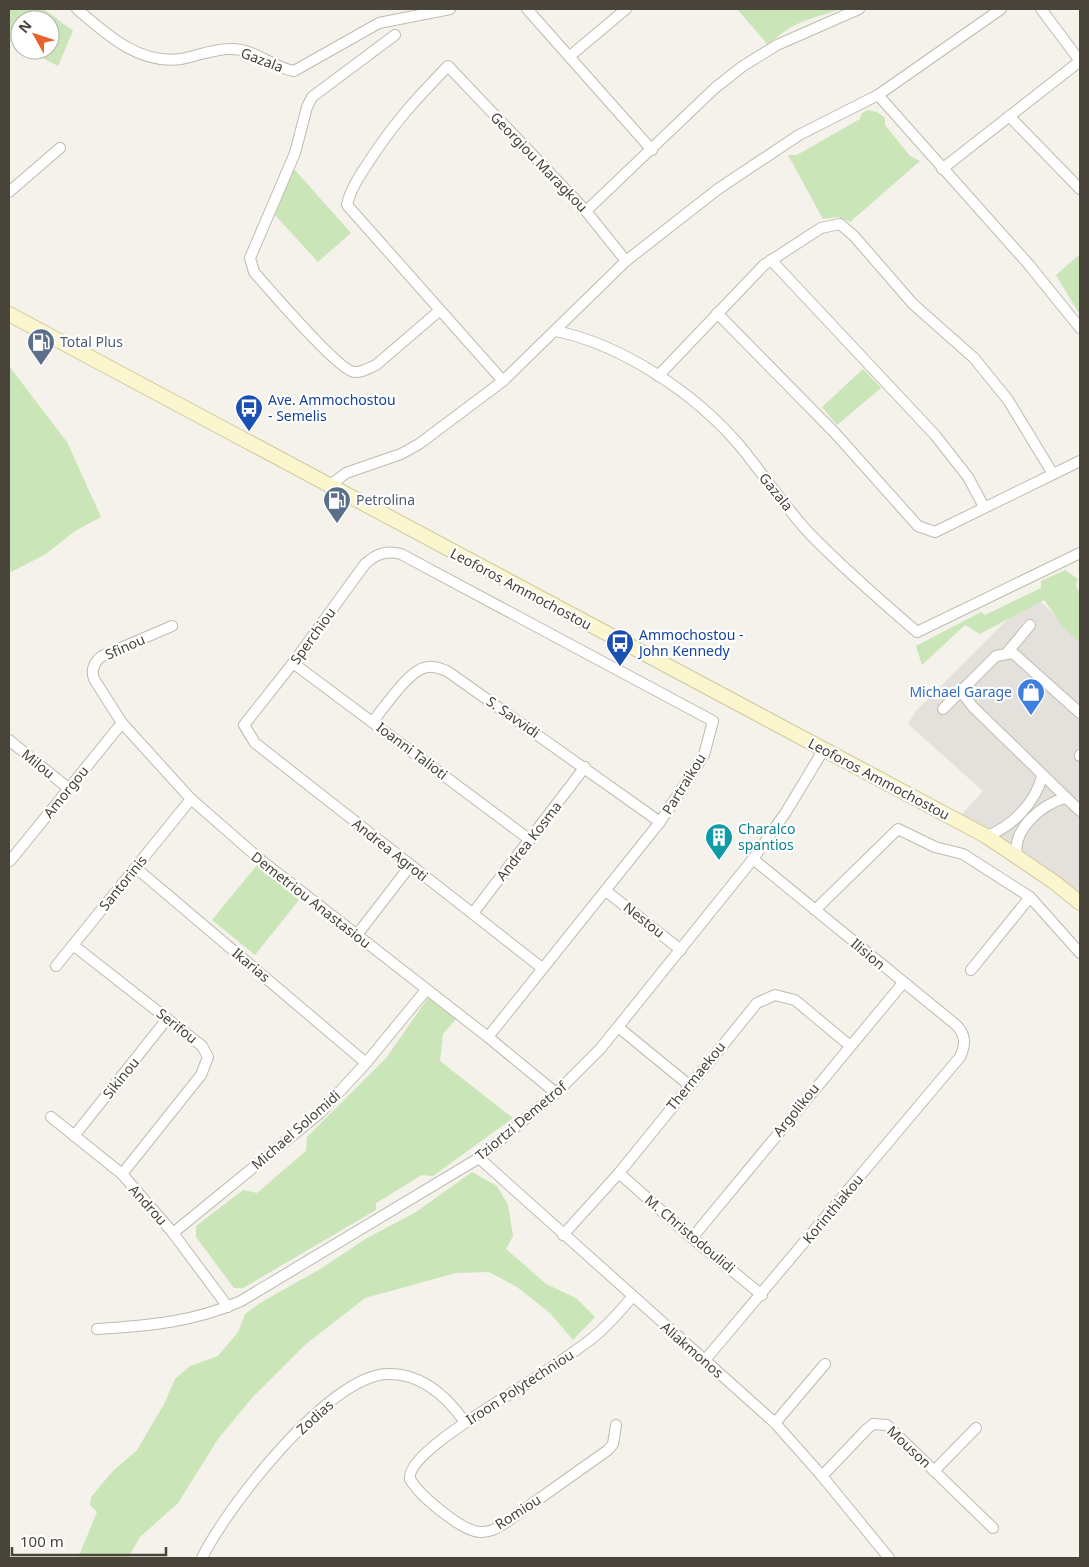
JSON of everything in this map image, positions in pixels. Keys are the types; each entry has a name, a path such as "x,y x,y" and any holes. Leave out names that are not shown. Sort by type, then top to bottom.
{"main road":[{"name":"Leoforos Ammochostou","path":"9,314 986,836 1017,856 1080,903"}],"street":[{"name":"Gazala","path":"77,9 132,51 158,59 179,59 229,48 247,50 281,69 294,71 379,23 450,9"},
{"path":"528,9 652,150"},
{"path":"570,56 626,9"},
{"path":"586,211 715,88 742,66 777,45 859,9"},
{"path":"329,486 346,473 401,454 503,381 626,262 718,188 799,135 878,96 1001,9"},
{"path":"942,169 1080,61 1040,9"},
{"path":"395,35 312,97 307,107 295,153 250,258 254,272 337,361 350,370 364,371 376,365 440,311 503,381"},
{"name":"Georgiou Maragkou","path":"440,311 348,204 362,171 393,125 448,66 586,211 626,262"},
{"path":"878,96 1033,269 1080,328"},
{"path":"1010,116 1080,189"},
{"path":"9,192 60,148"},
{"path":"658,376 717,313 771,260 821,228 840,224 854,236 913,304 974,358 1008,400 1054,474"},
{"path":"771,260 935,435 968,477 984,507"},
{"path":"717,313 835,433 918,526 935,532 1080,461"},
{"name":"Gazala","path":"556,331 580,336 637,363 686,394 738,444 810,534 917,632 1080,554"},
{"name":"Sperchiou","path":"244,725 293,663 365,564 372,558 385,552"},
{"name":"Partraikou","path":"385,552 401,554 713,721 704,754 660,822 488,1037"},
{"path":"1006,654 1030,625"},
{"name":"Sfinou","path":"94,679 94,664 102,656 172,626"},
{"path":"943,709 968,687 996,656 1013,653 1080,713"},
{"name":"Ioanni Talioti","path":"293,663 530,840"},
{"name":"S. Savvidi","path":"373,721 413,674 427,667 437,667 447,671 660,822"},
{"name":"Demetriou Anastasiou","path":"94,679 122,723 191,800 262,861 488,1037 556,1093"},
{"path":"968,687 964,695 972,707 1080,812"},
{"name":"Amorgou","path":"10,861 122,723"},
{"name":"Andrea Agroti","path":"244,725 255,743 542,968"},
{"name":"Milou","path":"9,740 68,788"},
{"name":"Tziortzi Demetrof","path":"97,1329 165,1324 228,1307 258,1292 479,1158 556,1093 601,1048 753,859 786,812 824,749"},
{"name":"Andrea Kosma","path":"473,913 585,768"},
{"path":"986,836 1002,831 1023,810 1037,792 1042,776"},
{"path":"1017,856 1016,843 1024,828 1045,806 1065,798"},
{"name":"Santorinis","path":"56,966 191,800"},
{"path":"815,910 898,829 935,847 963,854 1030,897 1080,953"},
{"name":"Ilision","path":"753,859 960,1028 965,1041 960,1057"},
{"path":"356,936 410,866"},
{"name":"Ikarias","path":"136,868 366,1063"},
{"name":"Nestou","path":"606,891 681,950"},
{"path":"971,970 1030,897"},
{"name":"Serifou","path":"73,945 202,1046 207,1053 208,1062 201,1075 122,1174"},
{"name":"Argolikou","path":"692,1238 849,1045 903,983"},
{"name":"Michael Solomidi","path":"173,1232 320,1113 366,1063 426,990"},
{"name":"Thermaekou","path":"563,1235 619,1173 757,1002 774,995 795,1000 849,1045"},
{"name":"Sikinou","path":"74,1136 168,1019"},
{"path":"618,1027 689,1085"},
{"name":"Korinthiakou","path":"705,1360 762,1295 960,1057"},
{"name":"Androu","path":"51,1117 122,1174 173,1232 228,1307"},
{"name":"Aliakmonos","path":"479,1158 632,1298 775,1423 822,1476 889,1558"},
{"name":"M. Christodoulidi","path":"619,1173 692,1238 762,1295"},
{"name":"Iroon Polytechniou","path":"409,1476 419,1460 465,1422 532,1380 587,1342 615,1318 632,1298"},
{"path":"775,1423 825,1364"},
{"name":"Zodias","path":"202,1558 224,1520 277,1453 332,1402 360,1380 387,1374 410,1377 442,1395 465,1422"},
{"name":"Mouson","path":"822,1476 867,1429 878,1424 887,1425 993,1528"},
{"name":"Romiou","path":"409,1476 415,1487 450,1518 475,1532 486,1532 505,1523 608,1450 615,1439 616,1425"},
{"path":"934,1471 976,1428"}],"shaded area":[{"path":"1033,594 1080,639 1080,896 955,822 983,791 908,724 916,711"}],"green space":[{"path":"9,9 45,10 10,10 9,41"},
{"path":"737,9 838,10 793,26 768,45"},
{"path":"60,21 73,31 58,66 46,60 60,60"},
{"path":"868,110 877,112 885,118 885,125 910,156 920,161 850,222 838,217 823,219 788,155 797,155 860,119 862,113"},
{"path":"294,169 351,233 318,262 275,215"},
{"path":"1080,254 1080,315 1056,275"},
{"path":"9,366 67,442 101,517 75,531 46,554 9,573"},
{"path":"863,369 881,388 837,425 822,407"},
{"path":"1065,570 1078,579 1076,586 1080,593 1080,643 1065,629 1044,600 980,634 965,625 922,665 916,646 981,612 985,615 1041,588 1041,581"},
{"path":"257,865 299,900 255,955 212,920"},
{"path":"428,998 456,1019 443,1034 440,1061 513,1118 433,1176 422,1175 376,1203 376,1210 243,1288 234,1288 196,1237 196,1226 243,1190 257,1193 306,1151 307,1137 386,1058"},
{"path":"472,1172 497,1186 508,1205 513,1236 506,1249 546,1284 576,1298 595,1317 573,1340 550,1313 517,1287 489,1272 456,1273 365,1298 306,1344 252,1398 218,1439 178,1503 140,1537 128,1558 78,1558 97,1512 90,1505 91,1497 113,1471 137,1450 164,1404 175,1379 190,1366 218,1356 238,1332 245,1314 260,1303 322,1268 367,1238 416,1212"}],"place":[{"name":"Total Plus","path":"41,366"},
{"name":"Ave. Ammochostou - Semelis","path":"249,432"},
{"name":"Petrolina","path":"337,524"},
{"name":"Ammochostou - John Kennedy","path":"620,667"},
{"name":"Michael Garage","path":"1031,716"},
{"name":"Charalco spantios","path":"719,861"}]}
